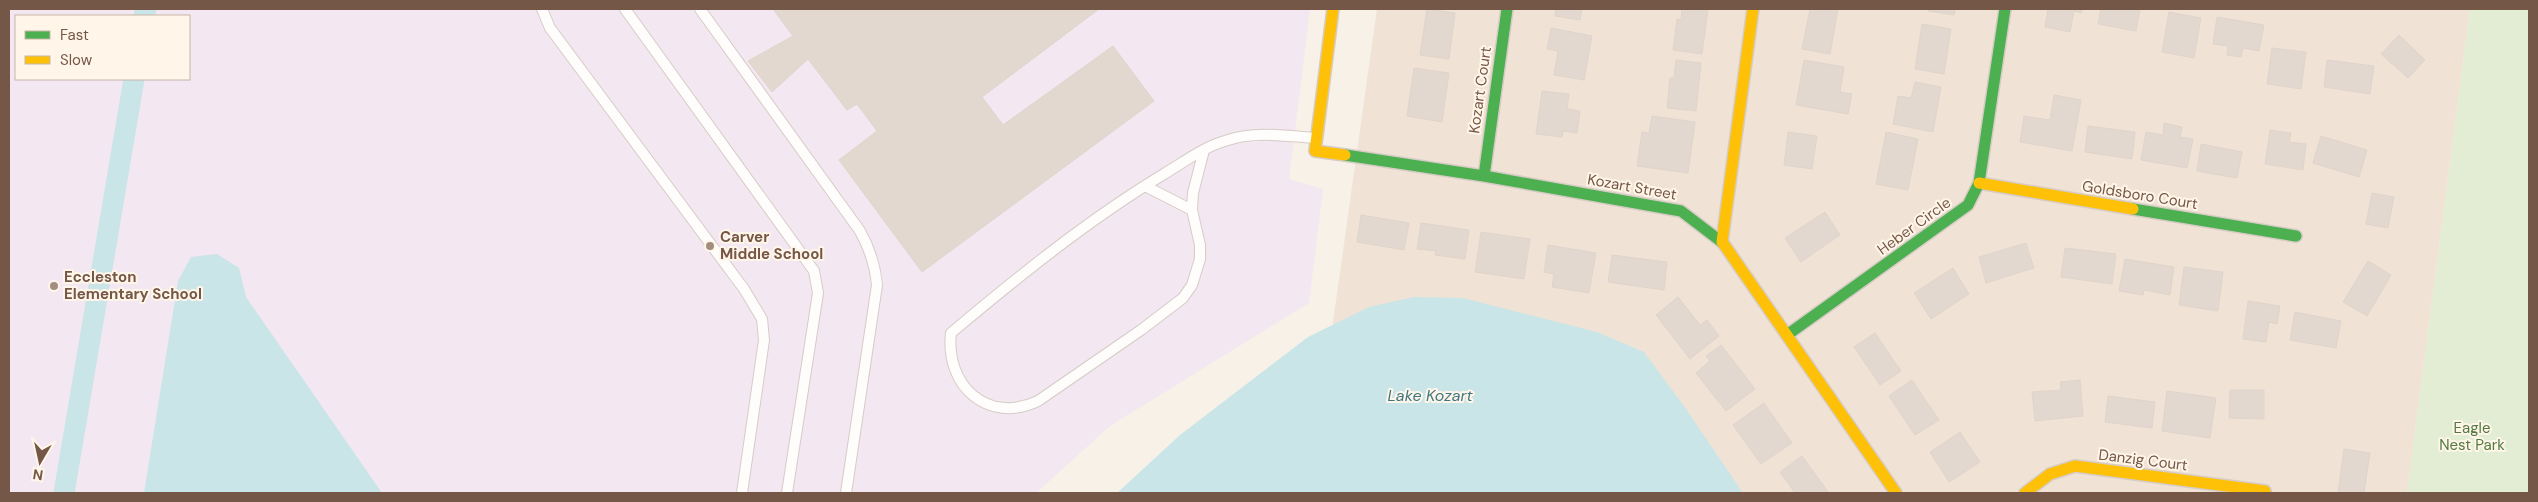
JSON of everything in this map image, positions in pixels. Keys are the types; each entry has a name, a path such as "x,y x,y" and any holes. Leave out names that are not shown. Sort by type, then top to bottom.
{"street":[{"path":"1316,138 1333,9"},
{"name":"Kozart Court","path":"1484,176 1506,9"},
{"path":"1722,242 1753,9"},
{"name":"Heber Circle","path":"1787,335 1968,205 1979,183 2005,9"},
{"name":"Kozart Street","path":"1316,138 1315,151 1484,176 1681,211 1722,242 1896,493"},
{"name":"Goldsboro Court","path":"1979,183 2296,236"},
{"name":"Danzig Court","path":"2025,493 2050,474 2075,466 2265,491"}],"lane":[{"path":"542,9 550,28 744,289 762,319 764,340 742,493"},
{"path":"624,9 814,271 818,293 786,493"},
{"path":"700,9 860,231 869,247 875,264 877,285 846,493"},
{"path":"1204,150 1193,193 1192,210 1200,245 1200,259 1192,285 1183,298 1141,330 1038,401 1022,408 984,404 968,393 956,376 950,344 951,333 1070,237 1145,186 1204,150 1228,139 1257,135 1316,138"},
{"path":"1145,186 1192,210"}],"shaded area":[{"name":"Carver Middle School","path":"9,9 1310,9 1289,179 1323,189 1309,303 1110,426 1036,493 9,493"},
{"path":"1377,9 2470,9 2407,493 1309,493"}],"green space":[{"name":"Eagle Nest Park","path":"2470,9 2529,9 2529,493 2407,493"}],"water":[{"path":"217,254 239,268 246,297 382,493 144,493 178,281 191,257"},
{"name":"Lake Kozart","path":"1414,297 1463,298 1597,332 1644,352 1684,406 1743,493 1117,493 1180,435 1308,337 1369,307"}],"building":[{"path":"773,9 1099,9 982,97 1003,125 1113,46 1154,101 922,272 839,160 877,131 857,104 847,110 808,59 772,92 748,61 793,36"},
{"path":"1427,9 1455,13 1449,59 1420,55"},
{"path":"1556,9 1582,9 1580,20 1555,16"},
{"path":"1682,9 1708,9 1702,54 1673,50 1677,19 1681,20"},
{"path":"1810,9 1838,9 1830,54 1802,49"},
{"path":"1928,9 1955,9 1954,15 1928,11"},
{"path":"2048,9 2082,9 2081,13 2074,11 2070,32 2045,27"},
{"path":"2101,9 2140,9 2136,31 2098,24"},
{"path":"2169,12 2201,18 2194,58 2162,52"},
{"path":"2217,17 2264,25 2259,51 2243,48 2241,57 2227,55 2228,46 2213,44"},
{"path":"1922,24 1951,29 1944,74 1915,69"},
{"path":"1551,28 1592,36 1584,80 1554,75 1558,51 1547,49"},
{"path":"2399,35 2425,60 2408,78 2381,54"},
{"path":"2272,48 2306,52 2301,89 2267,84"},
{"path":"1676,60 1701,63 1696,111 1667,108 1670,78 1674,78"},
{"path":"1804,60 1844,67 1840,92 1852,94 1848,114 1796,105"},
{"path":"2327,60 2374,66 2370,94 2324,87"},
{"path":"1414,68 1449,73 1442,122 1407,116"},
{"path":"1915,82 1941,87 1933,132 1893,124 1898,96 1911,98"},
{"path":"1542,91 1569,94 1567,109 1580,111 1577,133 1563,131 1562,137 1536,134"},
{"path":"2054,95 2081,100 2072,151 2020,142 2024,116 2050,120"},
{"path":"1652,116 1695,122 1688,173 1637,166 1642,132 1649,133"},
{"path":"2164,123 2182,127 2180,137 2193,139 2187,168 2141,160 2146,132 2163,135"},
{"path":"2088,126 2135,132 2132,159 2085,152"},
{"path":"2270,130 2291,133 2289,142 2306,144 2303,170 2265,164"},
{"path":"1788,132 1817,136 1812,169 1784,165"},
{"path":"1886,132 1918,139 1908,190 1876,184"},
{"path":"2321,136 2367,150 2359,177 2313,163"},
{"path":"2201,144 2242,152 2237,178 2197,171"},
{"path":"2372,193 2394,197 2388,228 2366,224"},
{"path":"1825,212 1840,235 1801,262 1785,238"},
{"path":"1361,215 1409,223 1404,250 1357,242"},
{"path":"1421,223 1469,230 1465,259 1435,255 1436,251 1417,249"},
{"path":"1481,232 1530,239 1524,279 1475,272"},
{"path":"2026,243 2034,268 1986,283 1979,257"},
{"path":"1548,245 1596,253 1589,293 1552,287 1554,274 1544,272"},
{"path":"2065,248 2116,254 2112,284 2061,277"},
{"path":"1612,255 1667,262 1664,290 1608,282"},
{"path":"2125,259 2174,267 2170,295 2144,290 2143,295 2119,291"},
{"path":"2368,261 2391,275 2367,316 2343,302"},
{"path":"2184,267 2223,272 2218,311 2179,305"},
{"path":"1953,268 1969,294 1931,319 1914,293"},
{"path":"1678,297 1700,325 1707,320 1719,336 1690,359 1656,315"},
{"path":"2248,301 2280,306 2277,324 2269,322 2266,342 2243,339"},
{"path":"2295,312 2341,321 2336,348 2290,340"},
{"path":"1875,333 1901,371 1880,385 1854,347"},
{"path":"1721,345 1755,389 1726,411 1696,373 1710,361 1706,356"},
{"path":"1912,380 1939,420 1915,435 1889,396"},
{"path":"2080,380 2083,416 2035,421 2032,392 2061,390 2060,382"},
{"path":"2230,390 2264,390 2264,419 2229,418"},
{"path":"2167,391 2216,398 2210,438 2162,431"},
{"path":"2108,396 2155,402 2152,428 2105,422"},
{"path":"1764,403 1792,443 1761,464 1733,425"},
{"path":"1960,432 1980,462 1949,482 1930,452"},
{"path":"2344,449 2370,453 2364,493 2338,493"},
{"path":"1802,456 1829,493 1795,493 1780,472"}],"waterway":[{"path":"144,15 146,9"},
{"path":"64,493 134,80"}],"traffic: fast":[{"path":"1484,176 1507,9"},
{"path":"1787,335 1968,205 1979,183 2005,9"},
{"path":"1345,155 1484,176 1681,211 1723,243"},
{"path":"2133,209 2296,236"}],"traffic: slow":[{"path":"1333,9 1315,151 1345,155"},
{"path":"1722,242 1753,9"},
{"path":"1979,183 2133,209"},
{"path":"1723,243 1896,493"},
{"path":"2025,493 2050,474 2075,466 2265,491"}],"place":[{"name":"Carver Middle School","path":"710,246"},
{"name":"Eccleston Elementary School","path":"54,286"}]}
